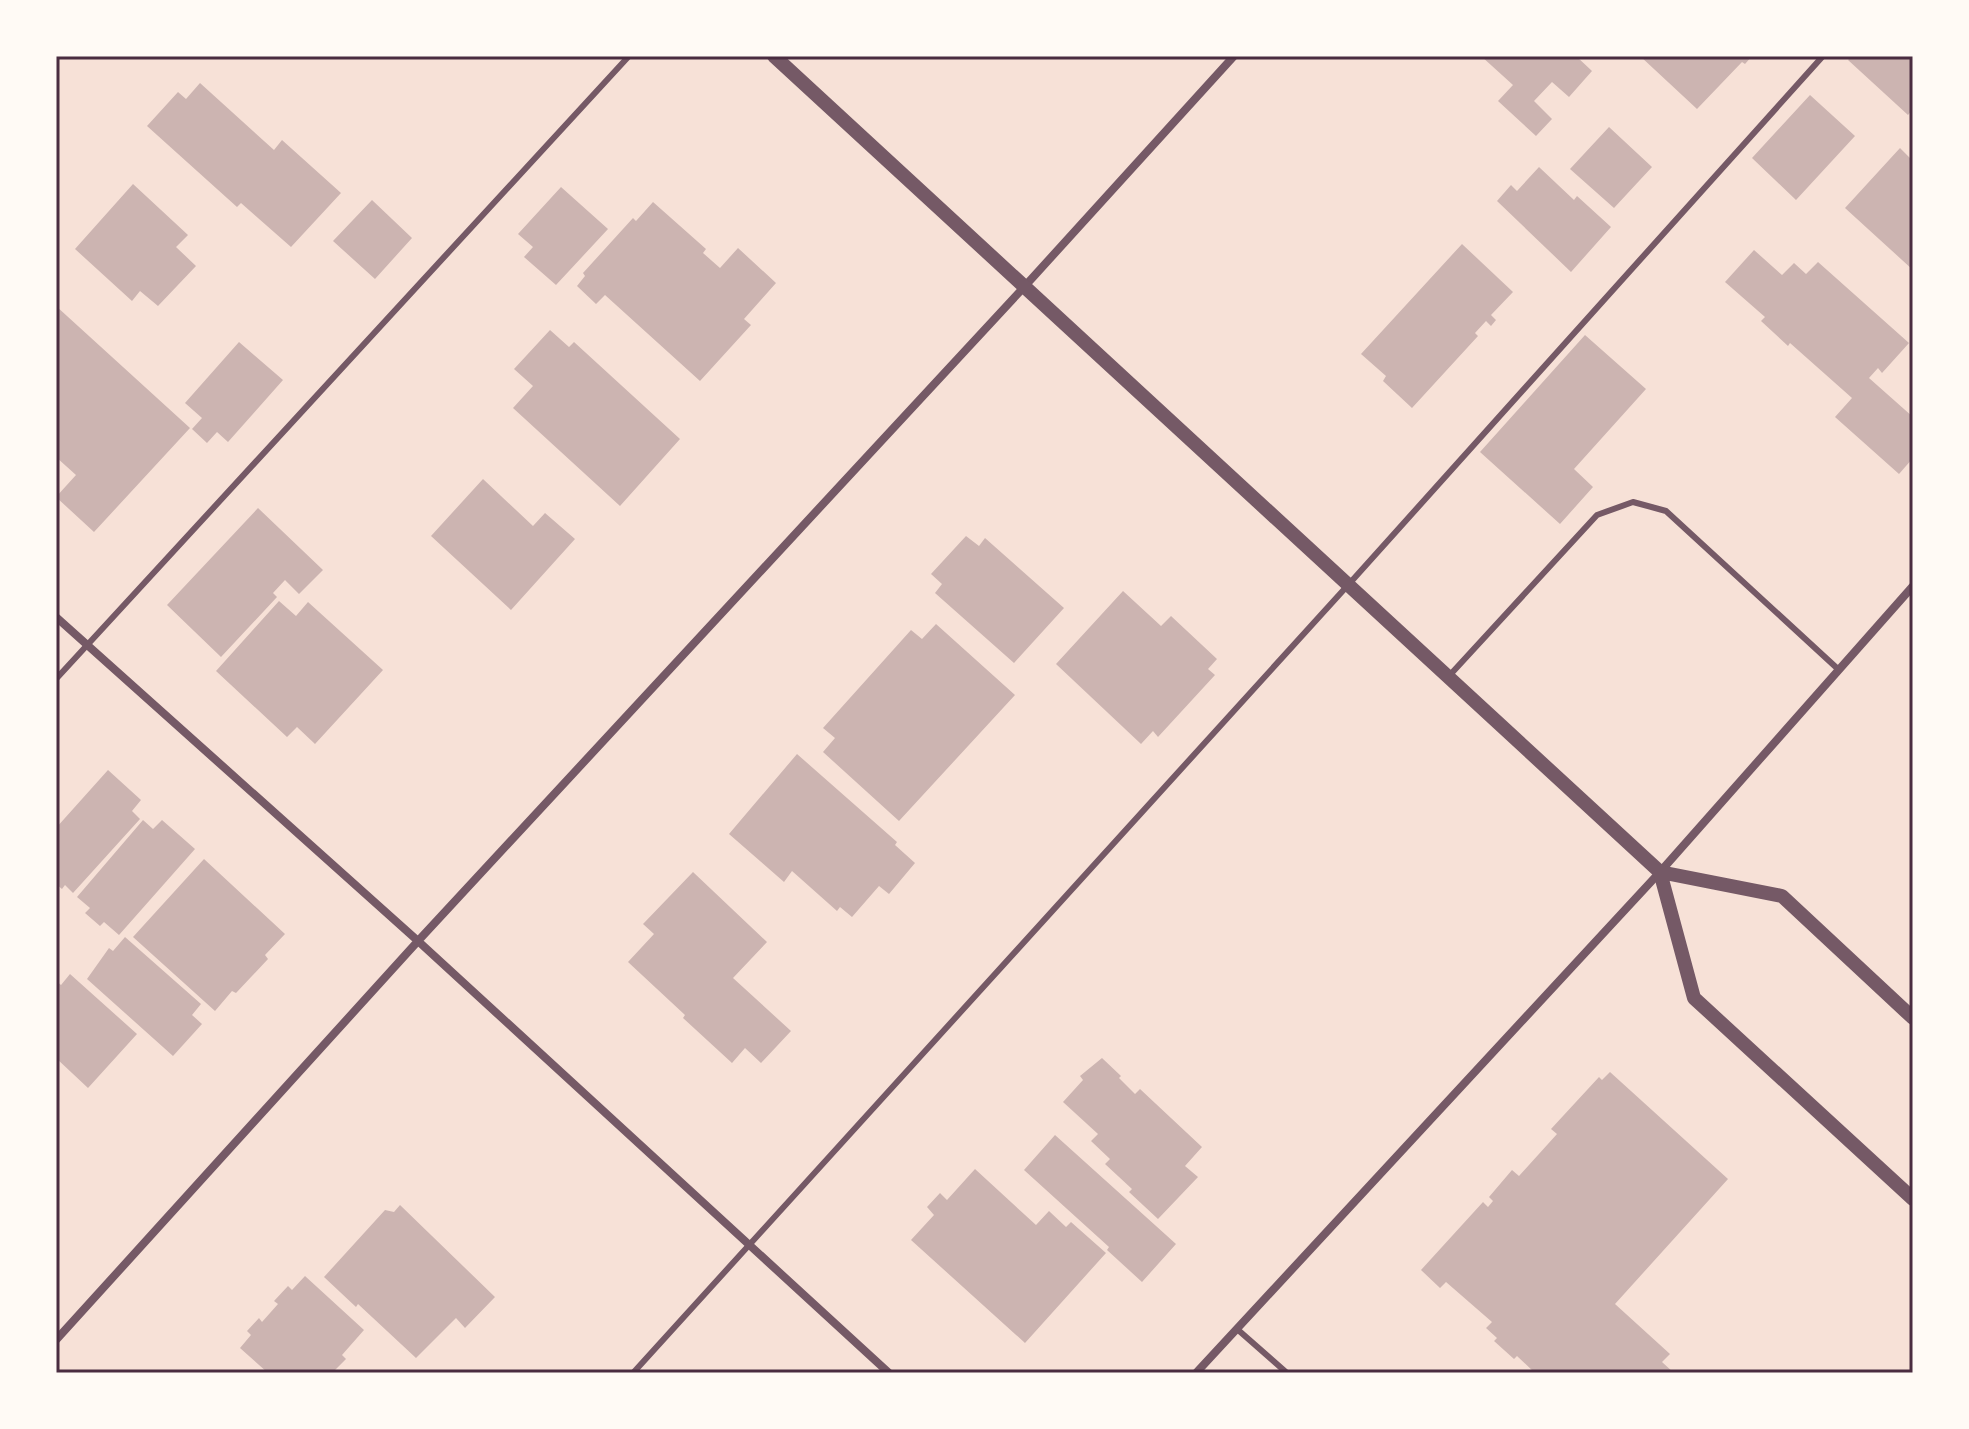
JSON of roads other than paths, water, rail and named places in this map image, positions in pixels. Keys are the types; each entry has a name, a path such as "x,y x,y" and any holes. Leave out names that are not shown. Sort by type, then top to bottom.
{"street":[{"path":"774,56 1660,872 1782,896 1913,1018"},
{"path":"56,1340 418,941 1234,56"},
{"path":"1196,1373 1660,872 1913,586"},
{"path":"56,617 418,941 889,1373"},
{"path":"1660,872 1694,998 1913,1199"}],"lane":[{"path":"56,679 629,56"},
{"path":"633,1373 1823,56"},
{"path":"1449,676 1597,515 1633,502 1666,511 1839,670"},
{"path":"1237,1329 1287,1373"}]}
